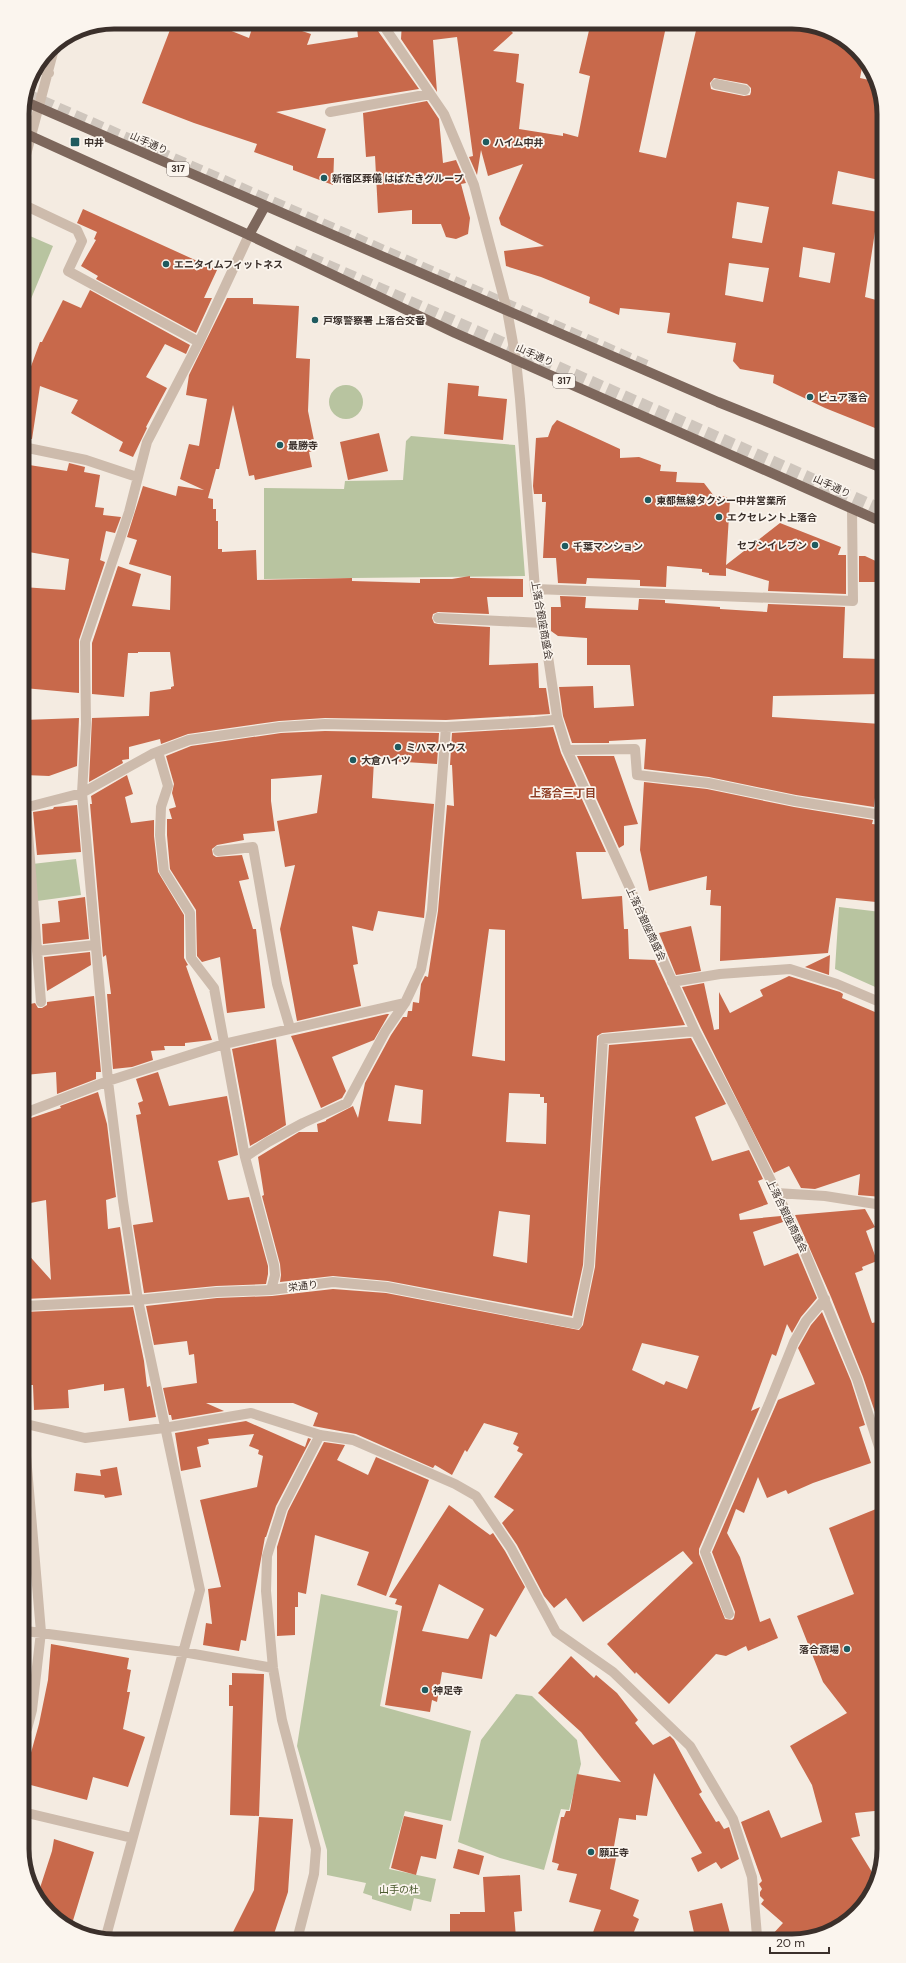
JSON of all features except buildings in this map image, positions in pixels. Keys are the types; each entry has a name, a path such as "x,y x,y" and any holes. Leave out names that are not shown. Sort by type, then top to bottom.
{"main road":[{"name":"山手通り","path":"30,104 718,402 877,466"},
{"name":"山手通り","path":"29,135 249,235 455,333 877,520"},
{"path":"249,235 265,206"}],"street":[{"name":"上落合銀座商盛会","path":"386,29 444,114 474,185 507,310 516,360 535,589 543,623 557,717 567,750 695,1031 742,1121 802,1245 857,1379 877,1441"},
{"path":"29,145 53,55"},
{"path":"42,70 49,73"},
{"path":"716,84 745,90"},
{"path":"330,112 430,94"},
{"path":"29,207 77,230 82,241 68,271 199,342"},
{"path":"106,1934 200,1590 164,1428 138,1300 123,1201 108,1081 82,793 86,724 85,642 129,512 147,442 199,342 249,235"},
{"path":"29,448 86,460 137,477"},
{"path":"535,589 853,601 852,509"},
{"path":"438,618 543,623"},
{"path":"29,807 82,793 158,752 189,740 280,727 325,724 446,727 535,722 553,720 557,717"},
{"path":"246,1157 268,1142 303,1123 347,1103 385,1032 405,1003 421,969 432,910 446,727"},
{"path":"567,750 635,749 637,775 708,782 795,801 877,814"},
{"path":"158,752 168,786 161,807 160,828 164,871 190,913 191,958 214,988 246,1157 274,1265 275,1275 271,1290"},
{"path":"218,851 254,847 277,984 290,1028"},
{"path":"29,856 41,1002"},
{"path":"37,951 95,945"},
{"path":"672,982 720,974 790,969 837,984 877,1001"},
{"path":"29,1111 108,1081 224,1044 405,1003"},
{"name":"栄通り","path":"29,1306 138,1300 217,1292 271,1290 333,1282 387,1287 577,1324 590,1266 603,1039 695,1031"},
{"path":"776,1193 825,1196 877,1204"},
{"path":"729,1614 705,1552 794,1342 806,1321 825,1299"},
{"path":"29,1425 85,1438 164,1428 252,1413 320,1435 353,1440 455,1484 476,1496 511,1548 556,1632 613,1672 690,1746 733,1819 752,1877 757,1934"},
{"path":"303,1934 314,1874 316,1849 282,1720 273,1668 266,1591 267,1556 282,1509 320,1435"},
{"path":"29,1531 33,1632 32,1710 29,1720"},
{"path":"33,1632 183,1652 273,1668"},
{"path":"29,1813 132,1838"}],"green space":[{"path":"29,236 53,246 29,304"},
{"path":"349,385 358,390 362,395 362,409 358,414 353,418 343,419 339,418 330,409 329,399 330,395 339,386"},
{"path":"411,436 515,445 525,576 264,579 264,488 344,489 345,481 403,480 406,441"},
{"path":"76,859 81,895 37,901 32,864"},
{"path":"839,907 877,912 877,988 835,969"},
{"name":"山手の杜","path":"321,1594 398,1611 380,1706 471,1731 451,1821 405,1811 389,1869 436,1879 431,1902 414,1898 411,1911 372,1899 372,1896 363,1893 366,1883 327,1875 327,1850 297,1746"},
{"path":"516,1694 532,1696 577,1740 581,1764 569,1810 561,1809 544,1870 500,1858 458,1842 481,1740"}],"tunnel":[{"path":"31,97 651,368"},
{"path":"294,251 877,508"}],"place":[{"name":"中井","path":"75,142"},
{"name":"ハイム中井","path":"486,142"},
{"name":"新宿区葬儀 はばたきグループ","path":"324,178"},
{"name":"エニタイムフィットネス","path":"166,264"},
{"name":"戸塚警察署 上落合交番","path":"315,320"},
{"name":"ビュア落合","path":"810,397"},
{"name":"最勝寺","path":"280,445"},
{"name":"東都無線タクシー中井営業所","path":"648,500"},
{"name":"エクセレント上落合","path":"719,517"},
{"name":"セブンイレブン","path":"815,545"},
{"name":"千葉マンション","path":"565,546"},
{"name":"ミハマハウス","path":"398,747"},
{"name":"大倉ハイツ","path":"353,760"},
{"name":"落合斎場","path":"847,1649"},
{"name":"神足寺","path":"425,1690"},
{"name":"願正寺","path":"591,1852"}],"district":[{"name":"上落合三丁目","path":"563,793"}]}
